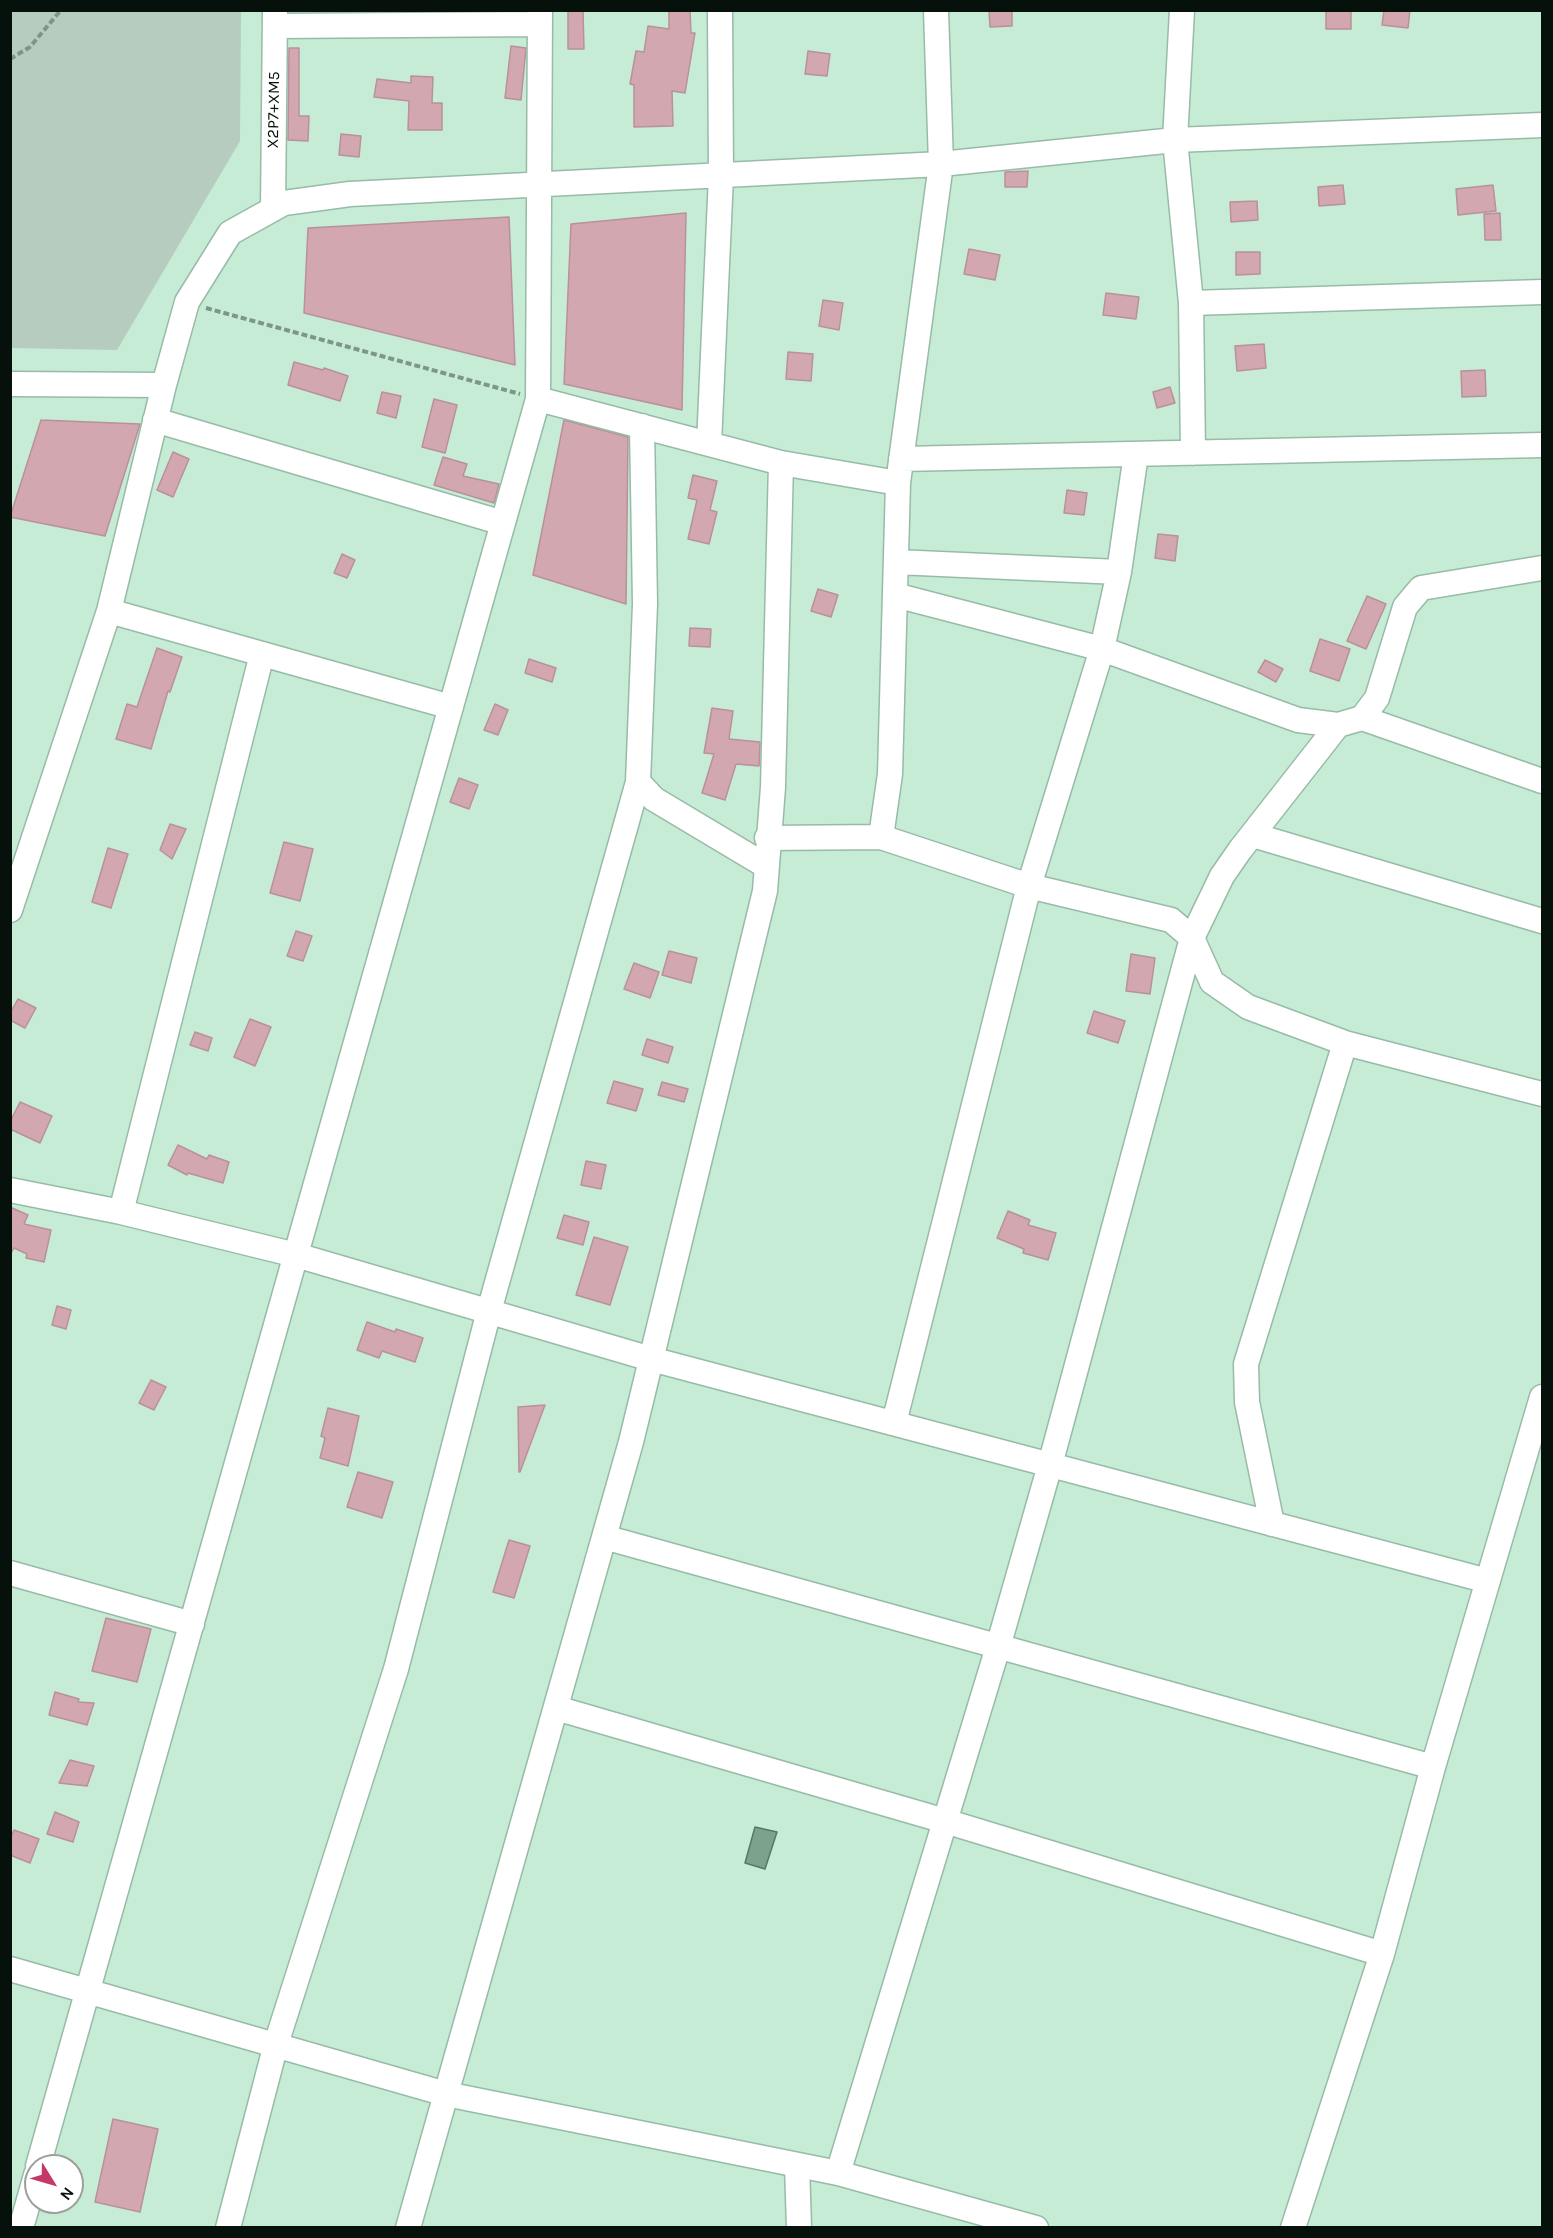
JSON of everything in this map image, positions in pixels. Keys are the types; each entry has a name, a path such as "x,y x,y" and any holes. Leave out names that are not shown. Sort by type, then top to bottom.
{"street":[{"path":"709,444 721,176 720,10"},
{"path":"881,837 890,774 898,483 941,164 936,10"},
{"path":"1182,10 1175,140 1191,303 1193,453"},
{"path":"41,2154 538,399 540,17 275,18"},
{"name":"X2P7+XM5","path":"273,209 275,18"},
{"path":"10,910 109,611 155,420 187,302 230,233 284,203 350,194 941,164 1175,140 1542,125"},
{"path":"1191,303 1542,292"},
{"path":"10,384 164,385"},
{"path":"538,399 781,463 898,483"},
{"path":"155,420 503,523"},
{"path":"228,2228 276,2044 396,1669 489,1311 638,782 645,603 642,426"},
{"path":"901,459 1542,445"},
{"path":"894,1423 1029,886 1102,649 1119,572 1136,454"},
{"path":"408,2228 630,1442 765,891 772,787 781,463"},
{"path":"896,562 1119,572"},
{"path":"1362,718 1377,698 1405,607 1421,588 1542,568"},
{"path":"895,594 1102,649 1298,720 1338,725 1362,718 1542,781"},
{"path":"109,611 451,707"},
{"path":"121,1212 262,654"},
{"path":"838,2173 998,1647 1050,1465 1192,938 1222,876 1338,725"},
{"path":"638,782 654,799 766,866"},
{"path":"1253,835 1542,921"},
{"path":"767,838 881,837 1029,886 1171,920 1192,938 1212,982 1248,1007 1345,1043 1542,1094"},
{"path":"1272,1524 1247,1402 1246,1364 1345,1043"},
{"path":"10,1190 121,1212 296,1255 651,1359 1488,1581"},
{"path":"1293,2228 1382,1954 1433,1767 1488,1581 1536,1442 1542,1397"},
{"path":"604,1537 1433,1767"},
{"path":"10,1573 192,1623"},
{"path":"556,1708 945,1821 1382,1954"},
{"path":"10,1969 88,1989 446,2094 838,2173 1035,2228"},
{"path":"797,2165 799,2228"}],"path":[{"path":"10,58 30,47 61,10"},
{"path":"187,302 538,399"}],"shaded area":[{"path":"11,10 241,11 240,141 117,350 11,348"},
{"path":"755,1827 777,1832 765,1869 745,1863"}],"building":[{"path":"568,10 583,10 584,49 568,49"},
{"path":"669,10 690,10 691,33 695,33 685,93 672,91 673,126 634,127 634,85 630,84 636,51 644,52 648,26 669,29"},
{"path":"989,10 1012,10 1012,26 990,27"},
{"path":"1326,10 1351,10 1351,29 1326,29"},
{"path":"1384,10 1410,10 1408,28 1382,25"},
{"path":"511,46 526,48 521,100 505,98"},
{"path":"289,48 299,48 299,116 309,116 308,141 288,140"},
{"path":"808,51 830,54 827,76 805,74"},
{"path":"411,76 433,77 432,103 442,103 442,130 408,130 409,101 374,97 377,79 411,83"},
{"path":"341,134 361,136 359,157 339,155"},
{"path":"1028,171 1027,187 1005,187 1005,172"},
{"path":"1343,185 1345,204 1319,206 1318,187"},
{"path":"1493,185 1496,211 1458,215 1456,189"},
{"path":"1257,201 1258,220 1231,222 1230,202"},
{"path":"686,213 682,410 564,384 571,224"},
{"path":"1500,213 1501,240 1485,240 1484,214"},
{"path":"509,217 515,365 304,313 308,228"},
{"path":"969,249 1000,255 995,280 964,274"},
{"path":"1236,252 1260,252 1260,274 1236,275"},
{"path":"1106,293 1139,297 1136,319 1103,315"},
{"path":"823,300 843,303 839,330 819,326"},
{"path":"1264,344 1266,368 1237,371 1235,346"},
{"path":"788,352 813,354 811,381 786,379"},
{"path":"294,362 348,376 340,401 288,385"},
{"path":"1485,370 1486,396 1462,397 1461,371"},
{"path":"1170,387 1175,403 1157,408 1153,392"},
{"path":"382,392 401,396 396,418 377,413"},
{"path":"434,399 457,405 445,453 422,447"},
{"path":"41,420 140,424 105,536 10,517"},
{"path":"564,420 628,437 626,604 533,575"},
{"path":"173,452 189,459 173,497 157,490"},
{"path":"443,457 467,464 463,476 499,484 494,503 434,485"},
{"path":"693,475 717,481 710,510 717,512 709,544 688,539 697,500 688,498"},
{"path":"1067,490 1087,493 1084,515 1064,513"},
{"path":"1158,534 1178,536 1175,561 1155,558"},
{"path":"342,554 355,560 347,578 334,573"},
{"path":"818,589 838,595 831,617 811,611"},
{"path":"1367,596 1386,604 1366,649 1347,641"},
{"path":"690,628 711,629 710,647 689,646"},
{"path":"1320,639 1350,649 1339,681 1310,671"},
{"path":"157,648 182,657 170,692 168,691 151,749 116,739 127,704 137,707"},
{"path":"529,659 556,668 552,682 525,673"},
{"path":"1265,660 1283,669 1276,682 1258,672"},
{"path":"495,704 508,710 498,735 484,730"},
{"path":"712,708 733,711 729,739 760,742 759,766 736,764 725,800 702,793 714,754 704,753"},
{"path":"459,778 478,785 469,809 450,802"},
{"path":"170,824 186,829 172,859 160,850"},
{"path":"284,842 313,849 300,901 270,893"},
{"path":"108,848 128,854 111,908 92,902"},
{"path":"296,931 312,936 303,961 287,956"},
{"path":"669,951 697,958 691,983 662,975"},
{"path":"1131,954 1155,958 1150,994 1126,991"},
{"path":"634,963 659,972 650,998 624,989"},
{"path":"18,999 36,1008 25,1028 10,1020 10,1013"},
{"path":"1094,1011 1125,1021 1118,1043 1087,1033"},
{"path":"250,1019 271,1027 255,1066 234,1057"},
{"path":"195,1032 212,1038 208,1051 190,1045"},
{"path":"647,1039 673,1047 668,1063 642,1055"},
{"path":"614,1081 643,1089 636,1111 607,1103"},
{"path":"662,1082 688,1089 684,1102 658,1095"},
{"path":"20,1102 52,1116 40,1143 10,1129 10,1122"},
{"path":"178,1145 207,1159 209,1155 229,1162 223,1183 188,1173 187,1175 168,1165"},
{"path":"586,1161 606,1165 601,1189 581,1185"},
{"path":"10,1207 28,1215 24,1224 51,1230 44,1262 26,1258 27,1254 14,1248 10,1255"},
{"path":"1008,1211 1030,1220 1028,1225 1056,1233 1048,1260 1023,1253 1024,1249 997,1238"},
{"path":"564,1215 589,1222 583,1245 557,1238"},
{"path":"594,1237 628,1247 610,1305 576,1295"},
{"path":"57,1306 71,1310 66,1329 52,1325"},
{"path":"367,1322 395,1332 396,1329 423,1338 415,1362 382,1351 379,1358 357,1350"},
{"path":"151,1380 166,1387 154,1410 139,1403"},
{"path":"545,1405 520,1472 519,1472 518,1407"},
{"path":"328,1408 359,1416 348,1466 320,1458 325,1438 321,1436"},
{"path":"358,1472 393,1482 382,1518 347,1507"},
{"path":"509,1540 530,1546 514,1598 493,1592"},
{"path":"106,1618 151,1629 137,1682 92,1671"},
{"path":"55,1692 79,1699 78,1702 94,1703 87,1725 49,1715"},
{"path":"70,1760 94,1766 87,1786 59,1783"},
{"path":"55,1812 79,1822 73,1842 47,1834"},
{"path":"14,1830 39,1839 30,1863 10,1855 10,1839"},
{"path":"113,2119 158,2129 140,2212 95,2202"}]}
